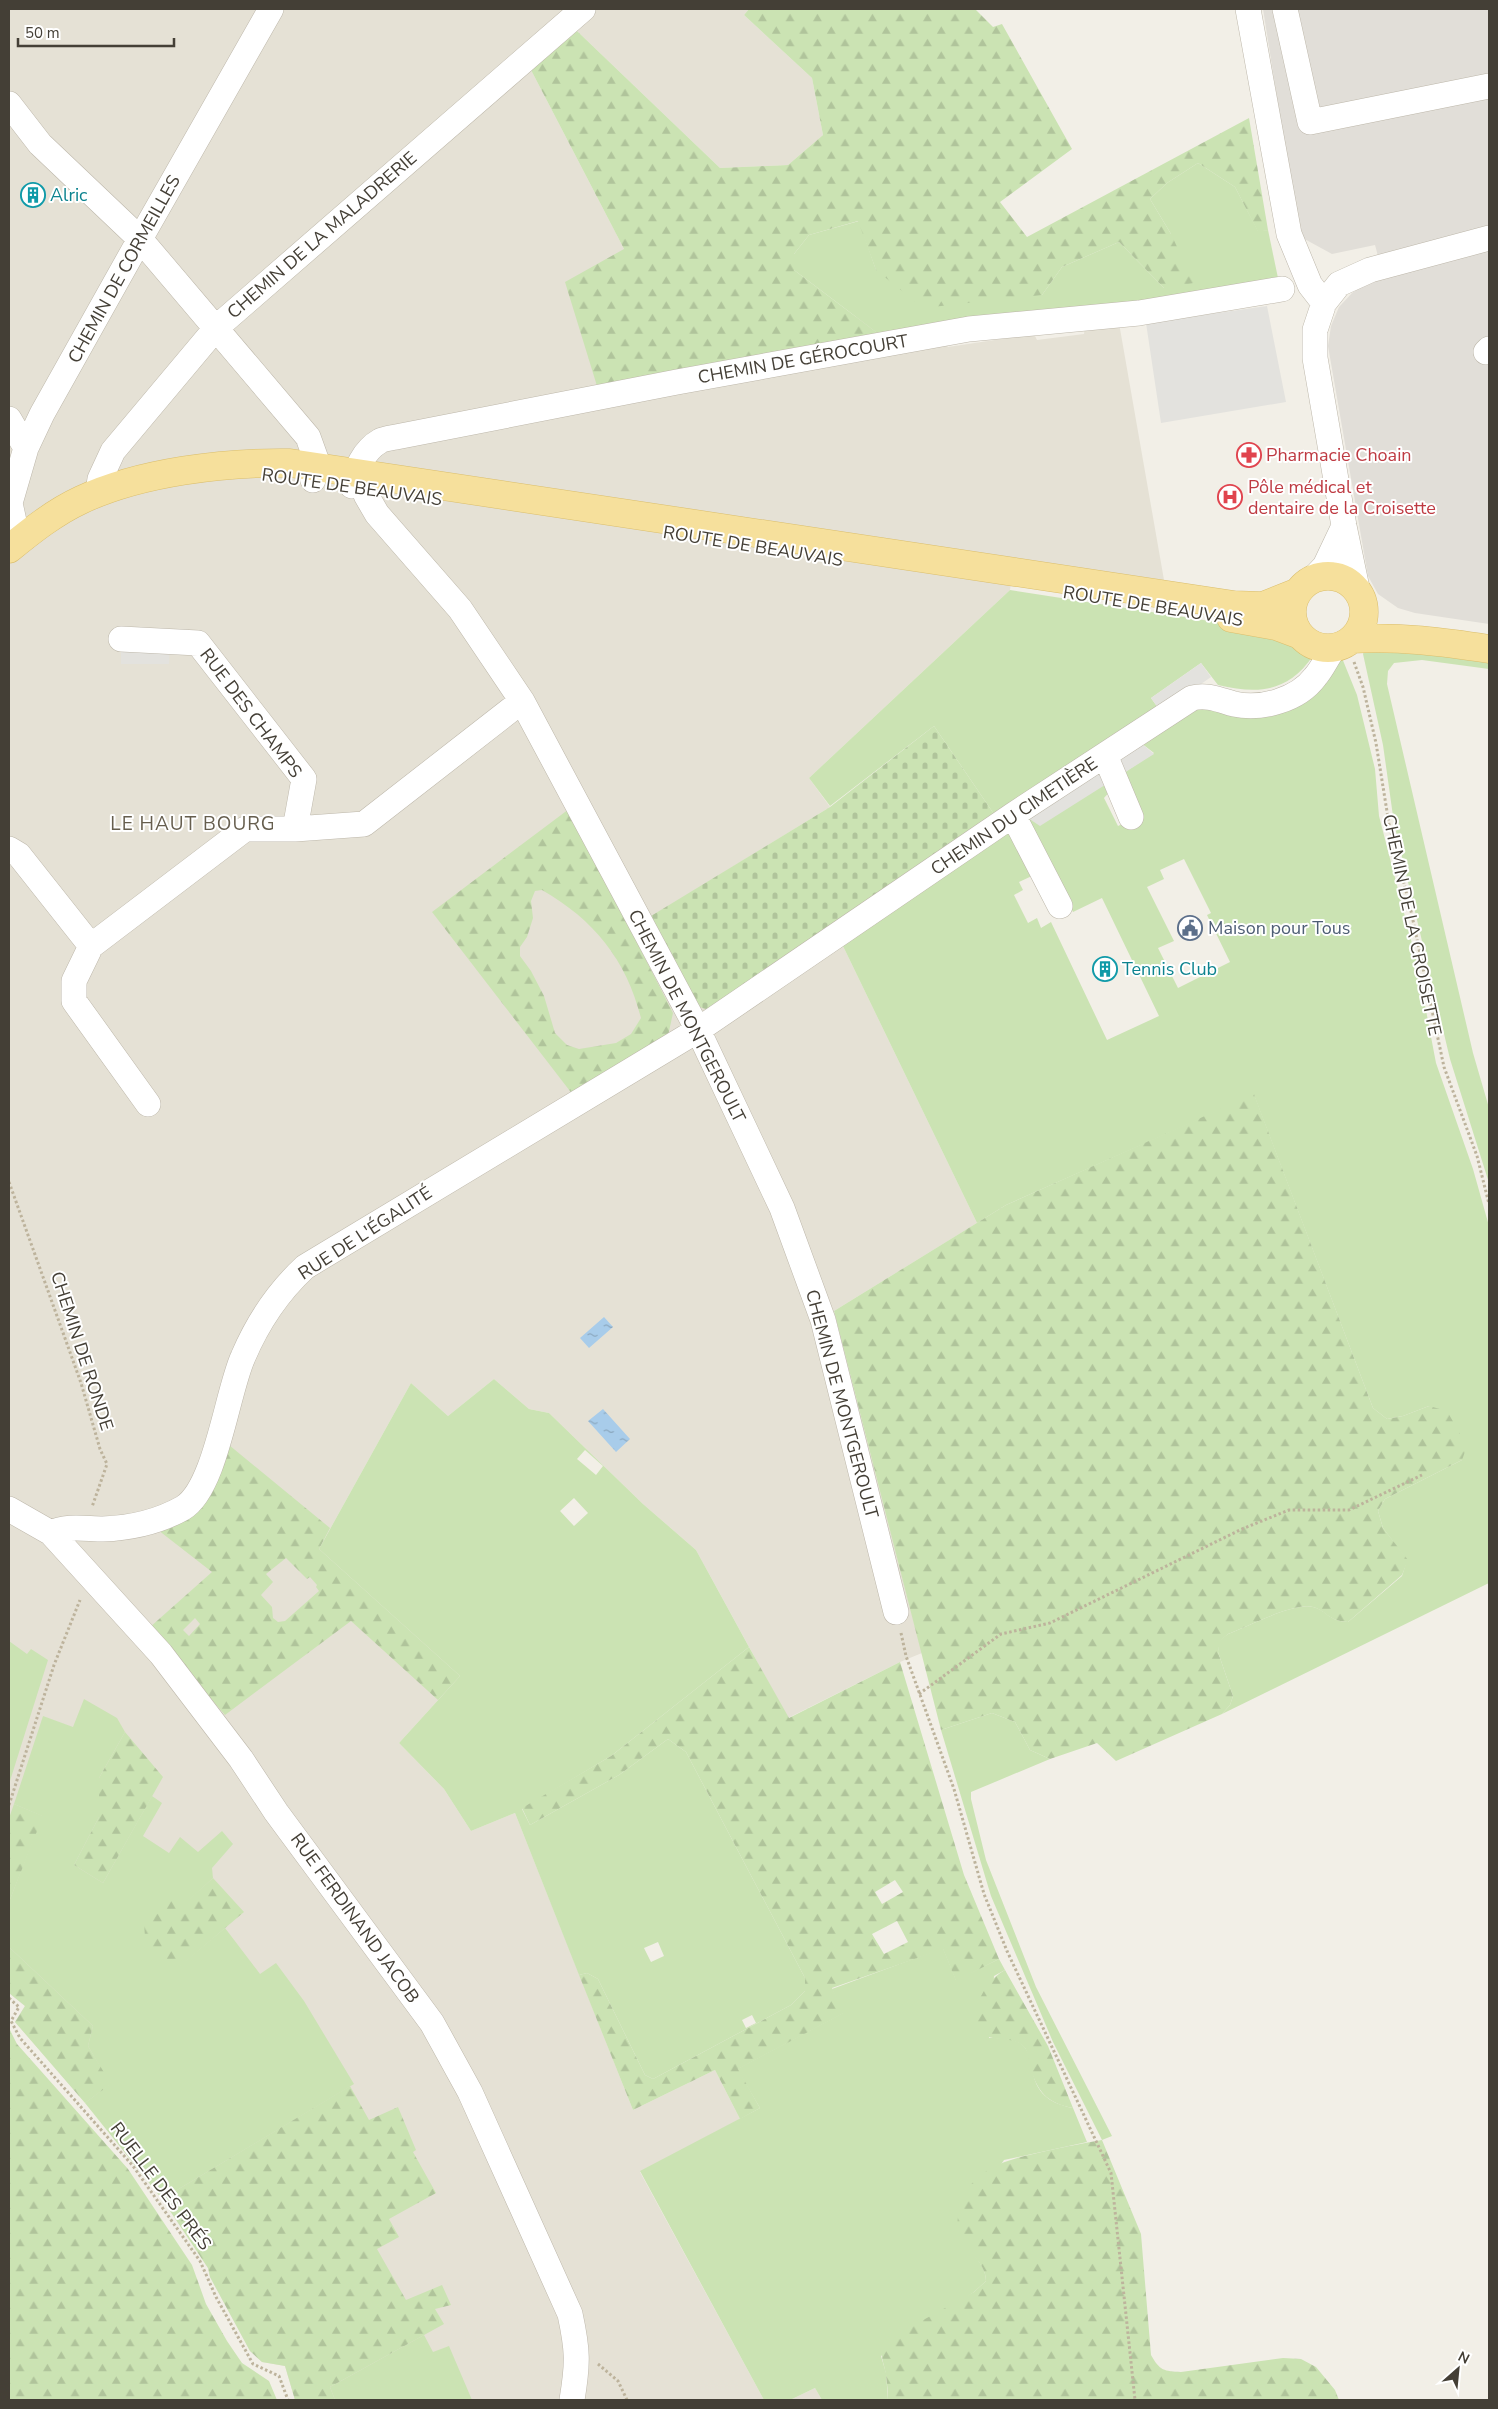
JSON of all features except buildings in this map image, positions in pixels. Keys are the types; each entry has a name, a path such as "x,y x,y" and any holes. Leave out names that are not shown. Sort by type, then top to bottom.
{"main road":[{"name":"ROUTE DE BEAUVAIS","path":"15,544 63,510 98,492 147,478 203,469 314,474 1165,607 1276,626 1300,634"},
{"name":"ROUTE DE BEAUVAIS","path":"359,481 1234,605 1263,606 1280,602 1305,586"},
{"path":"1440,641 1406,630 1376,612 1349,583 1338,578 1325,577 1305,586 1293,604 1293,617 1300,634 1316,646 1380,638 1440,641 1489,649"},
{"path":"1344,643 1362,623 1364,611 1360,595"}],"street":[{"name":"CHEMIN DE LA MALADRERIE","path":"98,492 100,479 113,452 217,327 583,9"},
{"path":"1248,9 1289,234 1310,285 1324,303"},
{"path":"1285,9 1310,122 1489,86"},
{"name":"CHEMIN DE CORMEILLES","path":"15,544 15,526 10,503 26,448 42,414 140,238 261,13"},
{"path":"9,104 40,144 140,238 308,437 317,462 314,474"},
{"path":"1360,595 1344,526 1315,358 1315,330 1324,303 1339,284 1370,270 1489,238"},
{"name":"CHEMIN DE GÉROCOURT","path":"359,481 357,467 380,441 396,437 968,329 1138,313 1282,288"},
{"path":"9,419 26,448"},
{"name":"CHEMIN DE MONTGEROULT","path":"359,481 377,514 460,608 522,701 698,1030 782,1208 811,1284 825,1329 896,1612"},
{"path":"1305,586 1325,566 1344,526"},
{"name":"RUE DES CHAMPS","path":"121,639 198,643 304,778 294,829"},
{"name":"CHEMIN DU CIMETIÈRE","path":"698,1030 1013,815 1192,698 1200,696 1253,706 1269,705 1294,694 1316,677 1344,643"},
{"path":"148,1104 74,1001 74,981 91,946 245,829 294,829 364,824 522,701"},
{"path":"1105,755 1131,816"},
{"path":"1013,815 1060,906"},
{"path":"9,849 19,855 91,946"},
{"name":"RUE DE L'ÉGALITÉ","path":"51,1533 65,1528 105,1529 150,1523 191,1502 203,1482 218,1444 242,1358 277,1297 305,1267 698,1030"},
{"name":"RUE FERDINAND JACOB","path":"9,1508 51,1533 161,1654 241,1759 276,1812 432,2023 470,2092 570,2314 577,2345 578,2364 572,2400"}],"path":[{"name":"CHEMIN DE LA CROISETTE","path":"1344,643 1363,687 1376,743 1389,824 1411,911 1444,1068 1477,1156 1489,1204"},
{"name":"CHEMIN DE RONDE","path":"9,1182 78,1374 100,1449 108,1464 84,1529"},
{"path":"920,1694 1001,1634 1050,1623 1242,1529 1289,1510 1349,1510 1422,1475"},
{"path":"9,1805 54,1665 82,1594 95,1583"},
{"path":"896,1612 906,1656 954,1789 984,1894 1007,1951 1111,2173 1135,2400"},
{"name":"RUELLE DES PRÉS","path":"9,1998 19,2007 11,2022 20,2038 81,2104 133,2166 200,2261 216,2297 253,2364 279,2376 288,2400"},
{"path":"577,2345 618,2381 627,2400"}],"shaded area":[{"path":"9,9 749,9 744,15 812,78 823,135 788,165 720,168 577,31 531,70 624,249 946,343 948,347 1034,334 1037,340 1084,334 1085,327 1119,323 1164,580 1014,560 1010,590 809,778 830,807 651,917 842,944 977,1223 834,1311 922,1653 900,1662 788,1718 696,1550 643,1504 549,1413 529,1409 494,1379 448,1416 411,1383 319,1549 460,1676 399,1743 444,1789 471,1831 515,1813 633,2110 715,2070 740,2119 640,2172 764,2400 295,2400 285,2366 262,2362 250,2351 210,2277 208,2268 169,2208 90,2108 15,2022 25,2006 9,1993"},
{"path":"1263,9 1489,9 1489,624 1415,613 1398,608 1378,594 1368,576 1328,346 1331,326 1339,307 1352,293 1366,284 1384,278 1375,245 1332,254 1299,236"},
{"path":"1267,306 1286,402 1161,423 1146,323"},
{"path":"121,639 170,641 169,664 121,664"},
{"path":"1201,663 1211,677 1161,712 1151,698"},
{"path":"1141,743 1154,754 1040,826 1025,816"},
{"path":"815,2388 822,2400 790,2400"}],"green space":[{"path":"749,9 975,9 993,27 1002,24 1072,149 1000,202 1027,237 1249,118 1268,230 1258,232 1235,187 1198,163 1167,183 1150,199 1171,234 1194,283 1164,288 1119,242 1062,267 1042,295 923,308 876,270 858,221 809,235 794,254 794,270 880,335 597,386 565,282 624,249 531,70 577,31 720,168 788,165 823,135 812,78 744,15"},
{"path":"1198,163 1235,187 1258,231 1268,230 1278,278 1210,297 880,335 794,270 794,254 809,235 859,221 876,270 1042,295 1062,267 1119,242 1164,288 1171,234 1150,199 1167,183"},
{"path":"1010,590 1255,628 1313,656 1303,668 1282,684 1259,690 1218,685 1201,663 1151,698 1161,712 996,817 934,726 830,806 809,778"},
{"path":"1365,649 1489,660 1489,669 1422,660 1394,663 1388,671 1387,684 1473,1053 1489,1108 1489,1183 1450,1059 1394,823 1383,745 1363,654"},
{"path":"1342,658 1357,695 1375,769 1379,816 1417,963 1436,1063 1473,1169 1489,1226 1489,1583 1222,1714 1230,1705 1233,1696 1218,1652 1219,1641 1228,1634 1270,1616 1305,1606 1318,1609 1336,1620 1348,1622 1402,1576 1407,1560 1383,1528 1378,1511 1385,1499 1462,1460 1429,1406 1403,1416 1387,1419 1373,1408 1254,1095 1006,1205 977,1223 842,944 1006,833 1014,836 1034,875 1019,882 1023,890 1014,895 1028,923 1037,918 1041,928 1051,922 1107,1040 1159,1016 1102,898 1073,912 1025,816 1108,783 1112,789 1104,798 1118,826 1139,816 1122,774 1154,753 1141,743 1195,705 1318,691","holes":["1184,859 1211,913 1207,915 1230,962 1178,988 1158,948 1174,941 1147,887 1164,879 1160,870"]},
{"path":"934,726 996,817 711,1011 697,1006 651,916 830,807"},
{"path":"569,809 673,1013 668,1036 573,1095 432,912","holes":["542,890 577,914 605,943 617,959 635,997 641,1018 631,1034 616,1043 579,1049 567,1045 555,1033 544,996 531,971 520,956 520,947 527,937 533,918 531,901 535,891"]},
{"path":"1254,1094 1373,1408 1387,1419 1403,1416 1429,1406 1447,1411 1467,1446 1462,1460 1385,1499 1378,1511 1383,1528 1408,1560 1402,1575 1348,1622 1336,1620 1322,1611 1305,1606 1270,1616 1228,1634 1220,1641 1218,1652 1233,1696 1230,1705 1222,1714 1116,1761 1097,1743 1050,1759 1030,1750 1015,1722 992,1713 941,1730 834,1311 1006,1205"},
{"path":"494,1379 529,1409 549,1413 643,1504 696,1550 749,1647 611,1756 522,1809 530,1825 619,1775 668,1739 686,1752 805,1978 805,1991 791,2005 653,2079 645,2075 598,1979 587,1973 579,1975 515,1813 471,1831 444,1789 399,1743 460,1676 319,1549 411,1383 448,1416","holes":["585,1450 603,1466 596,1475 577,1459","574,1498 588,1513 574,1526 560,1511","658,1942 664,1956 651,1962 644,1948","752,2015 756,2023 746,2028 742,2020"]},
{"path":"229,1445 330,1528 319,1549 460,1676 438,1700 351,1621 225,1715 149,1628 212,1572 158,1530","holes":["286,1558 307,1579 310,1577 317,1585 316,1587 319,1591 285,1621 278,1622 273,1618 272,1607 261,1595 273,1582 266,1574","195,1618 200,1624 189,1636 183,1630"]},
{"path":"9,1641 27,1654 31,1649 48,1660 10,1781"},
{"path":"749,1647 789,1718 900,1662 964,1875 999,1959 956,1981 943,1949 832,1988 844,2013 738,2069 760,2108 740,2119 715,2070 633,2110 579,1975 587,1973 598,1979 645,2075 653,2079 791,2005 805,1991 805,1978 686,1752 668,1739 619,1775 530,1825 522,1808 611,1756","holes":["895,1880 903,1892 882,1904 875,1892","897,1921 908,1942 884,1954 872,1934"]},
{"path":"84,1699 117,1718 125,1732 99,1778 99,1817 74,1865 103,1883 152,1796 162,1803 143,1836 169,1853 180,1837 198,1852 222,1831 233,1844 212,1868 213,1878 186,1903 171,1973 225,1928 260,1974 276,1963 304,2001 354,2084 162,2199 85,2103 110,2084 88,2046 93,2026 9,1947 9,1902 42,1816 14,1804 43,1716 73,1727"},
{"path":"992,1713 1015,1722 1030,1750 1050,1759 971,1792 971,1799 986,1860 1036,1987 1112,2136 1102,2140 1053,2042 991,1896 941,1730"},
{"path":"125,1732 163,1777 103,1883 74,1865 99,1817 99,1778"},
{"path":"14,1804 43,1816 9,1902 9,1818"},
{"path":"213,1878 244,1912 171,1974 146,1952 144,1922 167,1896 186,1902"},
{"path":"9,1947 93,2026 88,2046 111,2084 85,2103 15,2022 25,2006 9,1993"},
{"path":"943,1948 956,1980 999,1959 1005,1970 994,1976 989,2038 1013,2040 1020,2043 1030,2058 1038,2087 1056,2103 1073,2108 1087,2142 1004,2160 958,2228 964,2242 982,2267 986,2281 974,2292 881,2356 886,2373 888,2400 822,2400 815,2388 790,2400 764,2400 640,2171 760,2108 737,2069 843,2013 832,1989"},
{"path":"1005,1970 1048,2046 1073,2108 1049,2099 1040,2089 1033,2075 1025,2048 1019,2043 985,2035 976,2024 977,2004 992,1980"},
{"path":"9,2028 17,2044 128,2169 192,2265 206,2304 227,2341 242,2363 269,2381 277,2400 9,2400"},
{"path":"350,2086 369,2120 398,2107 416,2150 413,2152 436,2193 389,2219 399,2237 377,2249 406,2300 442,2285 451,2305 435,2309 444,2324 330,2387 335,2400 295,2400 285,2366 262,2362 250,2351 210,2277 208,2268 162,2199"},
{"path":"1102,2140 1141,2234 1151,2355 1157,2364 1166,2370 1181,2372 1283,2358 1301,2359 1316,2367 1335,2390 1339,2400 888,2400 882,2357 882,2349 887,2340 974,2292 986,2281 983,2268 962,2241 958,2228 960,2205 974,2181 995,2166 1007,2161"},
{"path":"424,2335 433,2352 449,2346 472,2400 335,2400 330,2387"}],"water":[{"path":"604,1317 613,1327 589,1348 580,1338"},
{"path":"603,1409 630,1439 616,1452 588,1421"}],"place":[{"name":"Alric","path":"33,195"},
{"name":"Pharmacie Choain","path":"1249,455"},
{"name":"Pôle médical et dentaire de la Croisette","path":"1230,497"},
{"name":"Maison pour Tous","path":"1190,928"},
{"name":"Tennis Club","path":"1105,969"}],"district":[{"name":"LE HAUT BOURG","path":"193,824"}]}
